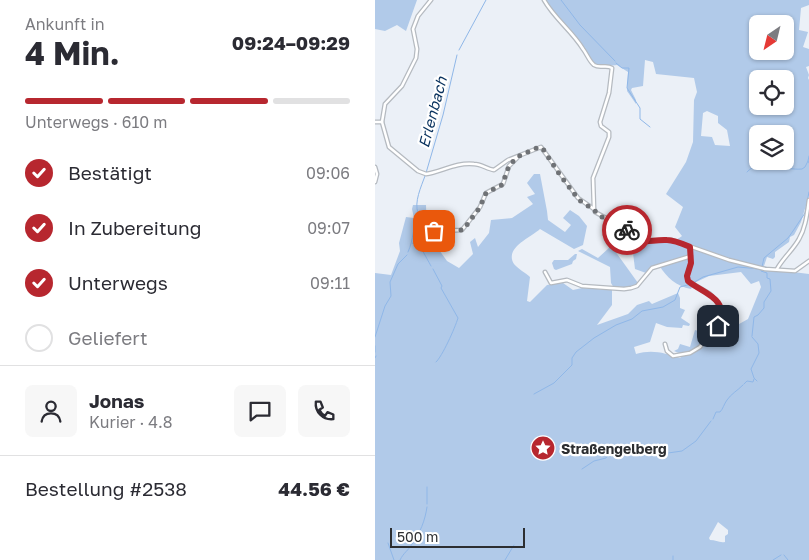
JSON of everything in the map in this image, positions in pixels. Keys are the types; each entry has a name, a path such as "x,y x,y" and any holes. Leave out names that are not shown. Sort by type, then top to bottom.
{"street":[{"path":"431,0 418,16 413,28 417,48 416,58 402,86 385,104 382,122 389,147 423,174 467,164 478,164 494,170 508,160 537,147 542,148 577,198 600,216 626,228 639,241 669,240 729,260 762,268 795,271 809,261"},
{"path":"544,0 549,10 575,37 592,64 599,67 608,66 612,68 609,93 600,122 601,126 608,130 610,134 593,178 593,209"},
{"path":"375,122 382,122"},
{"path":"432,230 463,230 480,207 486,193 502,185 509,166 517,157"},
{"path":"375,167 377,177 375,182"},
{"path":"777,269 785,255 799,238 808,213 809,200"},
{"path":"665,344 667,351 673,356 690,352 700,347 708,336 715,331 720,322 721,314 716,300 710,294 688,281 687,276 691,263 690,247"},
{"path":"545,272 551,283 567,280 582,286 624,289 637,286 652,268 691,256"}],"shaded area":[{"path":"375,0 417,0 406,31 397,25 385,31 375,29"},
{"path":"544,0 809,0 809,5 801,8 799,30 808,32 803,47 809,49 809,66 806,67 809,75 809,195 801,222 794,235 790,237 789,242 775,252 773,259 767,257 764,266 777,270 809,274 809,560 375,560 375,273 391,275 400,251 399,243 406,217 414,218 413,205 426,205 427,233 447,261 459,268 473,254 470,242 475,238 478,247 489,233 491,220 512,218 533,204 527,197 535,194 527,183 534,174 540,174 548,220 565,232 571,225 563,218 570,210 579,216 587,226 583,245 574,249 540,229 515,248 512,253 514,264 530,277 527,301 530,302 547,285 563,283 573,290 582,288 612,290 612,305 597,325 628,314 637,305 649,301 652,304 678,293 680,308 685,310 681,318 690,324 689,326 683,325 682,328 667,327 656,323 650,342 634,347 636,354 664,353 680,358 684,355 674,351 678,349 680,344 690,347 695,330 725,339 732,328 748,319 761,287 759,281 751,284 741,272 709,276 694,283 691,289 672,281 659,265 646,273 635,269 633,253 639,242 667,242 682,236 675,227 683,207 666,194 686,162 693,142 694,100 697,92 694,78 656,74 653,62 645,60 643,86 632,88 631,90 636,104 627,91 628,72 617,65 599,67 593,63 582,46 550,10","holes":["707,111 718,116 718,123 727,130 730,146 715,145 712,137 701,136 703,113","718,522 728,530 725,542 710,540 709,538"]},
{"path":"618,245 615,251 638,283 630,288 614,288 611,283 610,267 578,251 582,249 598,258 610,247"},
{"path":"577,254 576,259 572,264 554,269 552,263 554,260 568,260"}],"waterway":[{"name":"Erlenbach","path":"459,50 486,0"},
{"path":"561,0 580,25 615,61"},
{"name":"Erlenbach","path":"426,173 443,115 457,55"},
{"path":"616,63 622,68 629,68 627,88 640,108 640,119 650,127"},
{"path":"809,156 809,163"},
{"path":"747,172 759,165 802,169 808,161"},
{"name":"Erlenbach","path":"408,252 418,213 417,199 425,176"},
{"path":"752,336 754,317 764,308 764,302 771,291 770,279 767,278 767,273 761,271 764,258 788,238 793,231 805,213 809,192"},
{"name":"Erlenbach","path":"412,243 418,245"},
{"path":"420,246 431,266"},
{"name":"Erlenbach","path":"375,337 385,306 391,296 390,282 398,264 407,255"},
{"path":"693,283 703,277 738,267 760,269"},
{"path":"433,269 442,286 441,288 458,318 445,349 436,362"},
{"path":"534,394 554,383 572,365 572,358 576,352 594,338 616,325 632,319 642,311 663,307 675,300 680,287 691,284"},
{"path":"752,337 758,344 759,353 751,369 757,381"},
{"name":"Erlenbach","path":"375,346 375,352"},
{"path":"744,384 747,381 753,382 754,379"},
{"path":"713,419 716,412 720,412 729,398 743,385"},
{"path":"611,453 636,455 682,451 696,441 711,421"},
{"path":"582,469 594,461 606,458 608,455"},
{"path":"427,487 427,504"},
{"path":"400,560 420,531 427,507"},
{"path":"388,543 394,560"},
{"path":"505,560 514,545"},
{"path":"773,560 781,555"},
{"path":"784,555 788,560"}],"way so far":[{"path":"434,231 463,230 471,216 480,207 486,193 504,183 509,166 517,157 539,147 543,149 579,200 600,216 621,225 627,230"}],"place":[{"name":"Straßengelberg","path":"543,448"}],"route":[{"path":"627,230 639,241 671,240 690,247 691,263 687,276 688,281 710,294 716,300 721,314 718,326"}]}
